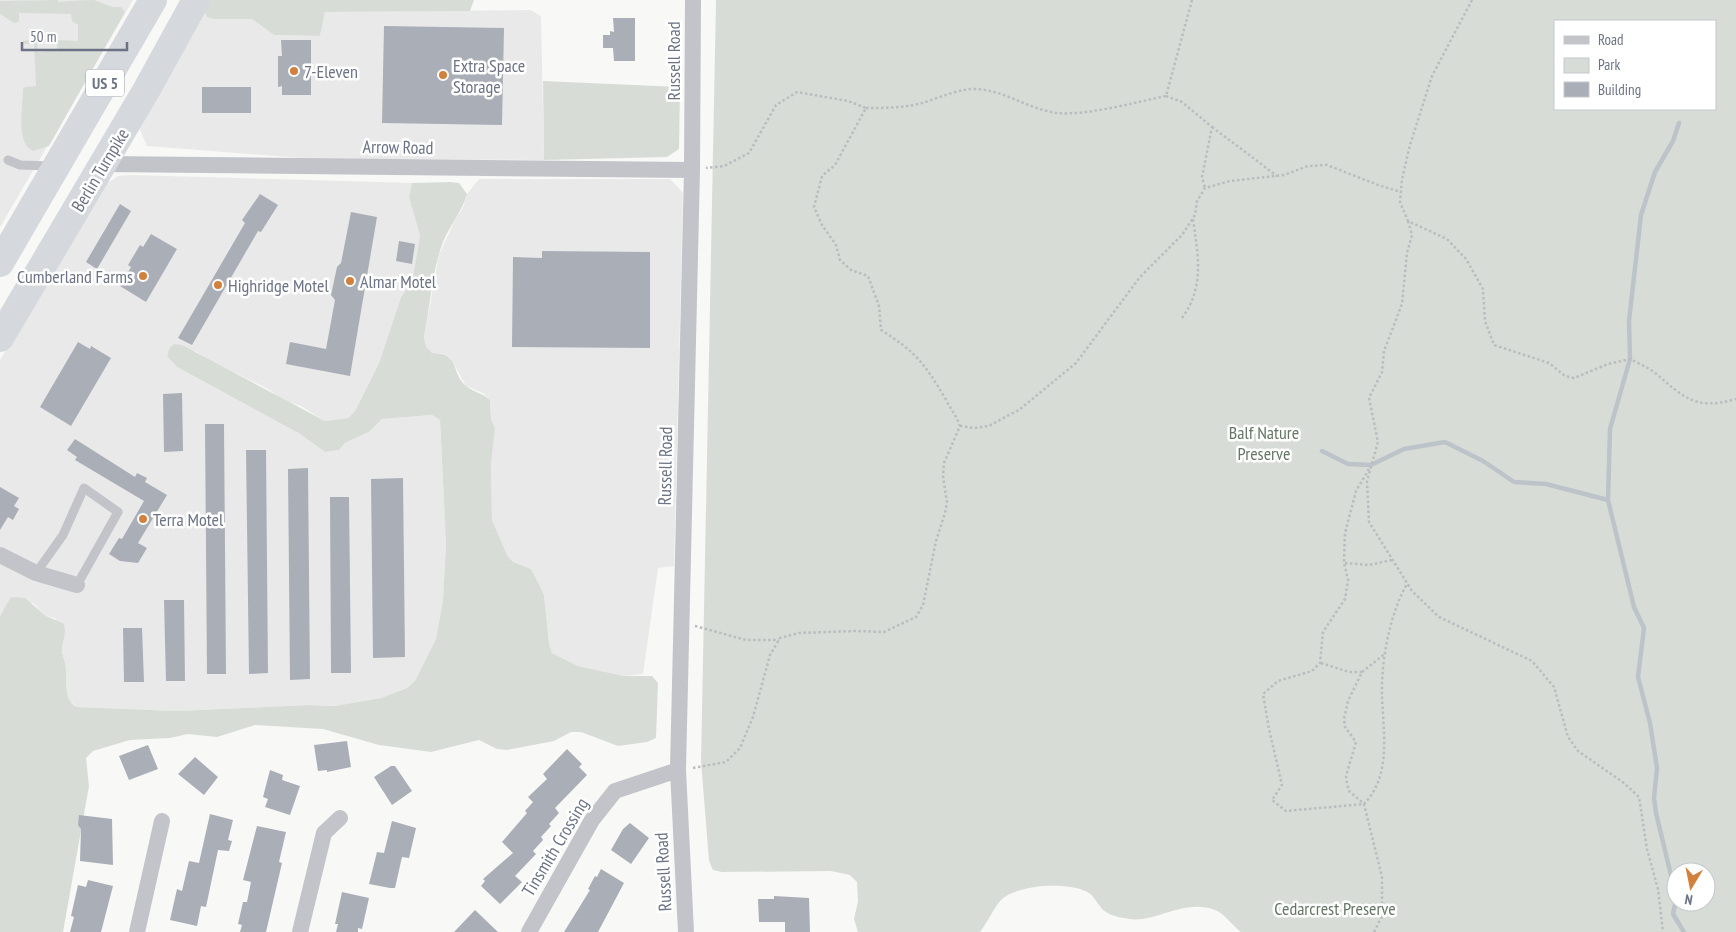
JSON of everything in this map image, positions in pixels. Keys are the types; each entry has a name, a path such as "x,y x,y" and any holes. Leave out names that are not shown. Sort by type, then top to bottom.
{"highway":[{"name":"US 5","path":"0,263 153,0"},
{"name":"Berlin Turnpike","path":"0,338 103,164 196,0"},
{"path":"57,166 103,164"}],"street":[{"name":"Russell Road","path":"686,932 678,770 692,170 693,0"},
{"name":"Arrow Road","path":"103,164 692,170"},
{"path":"0,555 36,574 77,585"},
{"name":"Tinsmith Crossing","path":"530,932 592,820 615,791 678,770"},
{"path":"300,932 324,833 340,818"},
{"path":"137,932 162,821"}],"lane":[{"path":"8,160 30,166 57,166"},
{"path":"36,574 64,535 84,488 118,512 77,585"}],"path":[{"path":"1166,96 1192,0"},
{"path":"1472,0 1432,76 1410,145 1400,202 1412,235 1407,253 1402,304 1384,351 1382,372 1369,398 1378,442 1367,481 1369,522 1408,584 1439,617 1532,662 1554,687 1568,737 1578,751 1624,783 1639,798 1647,849 1658,889 1663,932"},
{"path":"692,170 724,166 749,153 776,105 797,92 848,101 866,108 892,108 976,88 1004,93 1028,106 1058,113 1092,111 1166,96 1182,102 1278,176"},
{"path":"682,622 746,640 779,640 799,633 884,632 916,617 923,605 936,541 947,502 943,478 944,463 960,426 956,415 926,366 904,345 881,330 879,306 868,276 851,270 840,260 836,245 822,224 814,207 822,176 835,165 851,139 866,108"},
{"path":"1205,188 1202,177 1212,127"},
{"path":"1182,318 1192,304 1198,282 1198,250 1193,218 1196,200 1205,188 1230,181 1278,176 1308,166 1327,165 1401,192"},
{"path":"960,426 974,428 989,426 1019,410 1076,363 1140,277 1182,235 1193,218"},
{"path":"1408,221 1446,239 1466,259 1483,289 1485,321 1494,345 1549,363 1564,376 1574,378 1608,364 1630,359 1652,371 1676,393 1693,402 1720,404 1736,399"},
{"path":"1372,465 1356,492 1345,534 1344,563 1348,580 1345,598 1323,632 1320,663 1312,671 1278,681 1263,694 1282,785 1272,800 1286,811 1364,804 1372,796 1380,781 1384,733 1382,694 1386,653 1394,612 1399,598 1408,584"},
{"path":"1344,563 1369,565 1392,560"},
{"path":"678,770 726,762 740,748 753,717 770,654 779,640"},
{"path":"1374,932 1382,916 1382,877 1364,804 1349,791 1347,771 1356,742 1348,732 1344,719 1348,701 1362,672 1386,653"},
{"path":"1320,663 1349,672 1362,672"}],"shaded area":[{"path":"0,0 133,0 0,227"},
{"path":"204,10 215,19 252,19 274,35 320,36 325,12 530,10 541,16 544,160 315,159 147,146 140,130 143,121"},
{"path":"118,176 412,183 409,197 420,236 412,283 401,297 379,363 355,411 348,418 325,421 301,406 283,400 268,389 207,359 195,351 177,367 300,434 325,452 339,450 345,443 369,432 382,419 432,415 440,420 446,544 443,600 436,639 415,681 407,688 381,698 335,706 309,705 176,711 77,707 70,701 67,692 66,669 62,650 65,632 55,618 46,616 33,603 0,616 0,360 106,184"},
{"path":"479,179 670,179 683,193 674,566 658,568 643,674 624,676 578,666 552,653 549,644 544,595 540,586 531,569 513,562 507,555 492,520 491,465 495,428 491,419 490,400 483,393 466,386 450,357 441,353 432,353 426,346 424,337 439,255 455,220 463,208 467,194"}],"green space":[{"path":"58,0 58,2 94,0 110,6 121,7 125,12 49,146 33,151 27,147 21,124 23,89 36,86 34,44 23,44 23,41 37,39 38,52 57,50 57,40 78,41 78,25 72,21 71,14 19,13 19,22 14,23 0,14 0,1"},
{"path":"210,0 474,0 470,11 325,12 320,36 274,35 252,19 215,19 207,17 204,10"},
{"name":"Balf Nature Preserve","path":"716,0 1736,0 1736,932 1241,932 1218,912 1204,907 1181,909 1149,918 1129,919 1108,913 1099,906 1089,893 1080,889 1044,886 1019,890 1001,900 980,932 858,932 854,919 858,901 857,882 850,875 831,871 722,872 713,870 709,861 701,761"},
{"path":"543,81 680,87 679,149 667,157 544,160"},
{"path":"412,183 459,183 467,194 439,253 424,337 426,346 432,353 447,356 454,364 461,381 490,400 491,419 495,428 491,465 492,520 507,555 513,562 531,569 540,586 544,595 549,644 552,653 578,666 624,676 652,676 658,683 656,738 647,742 618,746 581,732 571,732 554,741 507,750 497,749 479,740 431,752 379,745 323,729 255,725 217,737 188,734 170,738 130,740 93,751 86,758 89,786 63,932 0,932 0,616 11,597 25,598 46,616 63,623 65,633 62,651 66,668 67,691 70,701 77,707 176,711 309,705 335,706 381,698 407,688 415,681 436,639 443,600 446,544 440,420 432,415 382,419 369,432 345,443 339,450 325,452 300,434 177,367 167,356 170,347 174,344 182,345 325,421 348,418 355,411 379,363 401,297 412,282 420,236 409,197"}],"building":[{"path":"613,18 635,18 635,61 614,61 613,48 603,48 603,35 610,35 610,31 614,32"},
{"name":"Extra Space Storage","path":"384,26 504,28 502,125 382,123"},
{"name":"7-Eleven","path":"281,40 311,40 311,95 282,95 282,86 278,87 278,56 282,56"},
{"path":"202,87 251,87 251,113 202,113"},
{"name":"Highridge Motel","path":"260,194 278,205 261,232 258,231 192,345 178,338 245,223 242,220"},
{"name":"Cumberland Farms","path":"120,204 131,211 97,269 86,262"},
{"name":"Almar Motel","path":"351,212 377,217 350,376 286,364 290,342 326,349 335,300 331,295 337,267 341,263"},
{"name":"Cumberland Farms","path":"151,234 177,249 146,302 120,286 131,267 128,265 140,245 143,247"},
{"path":"399,241 415,244 412,264 396,261"},
{"path":"542,251 650,252 650,348 512,347 513,257 542,258"},
{"path":"78,342 90,349 91,346 111,358 71,426 40,407"},
{"path":"182,393 183,451 164,452 163,394"},
{"path":"205,424 224,424 226,674 207,674"},
{"name":"Terra Motel","path":"75,439 135,477 137,473 147,478 145,482 167,495 138,543 147,548 138,563 120,561 109,554 119,538 122,539 144,501 75,460 77,457 67,450"},
{"path":"246,450 266,450 268,673 249,674"},
{"path":"308,468 310,679 290,680 288,469"},
{"path":"403,478 405,657 373,658 371,479"},
{"path":"0,487 19,498 14,506 19,509 13,520 8,517 0,530"},
{"path":"330,497 349,497 351,673 331,673"},
{"path":"164,600 184,600 185,681 166,681"},
{"path":"123,628 142,628 144,682 124,682"},
{"path":"347,741 351,767 327,772 327,770 318,771 314,745"},
{"path":"148,745 158,769 129,780 119,756"},
{"path":"567,749 582,764 579,767 587,775 555,808 559,813 541,837 543,840 533,851 536,854 515,876 522,882 500,904 481,886 485,881 483,879 513,853 502,842 527,813 525,811 533,802 528,797 547,779 543,774"},
{"path":"195,757 218,777 204,795 178,774"},
{"path":"391,766 395,766 412,791 392,805 374,777"},
{"path":"270,770 283,775 282,780 300,786 290,815 265,807 268,799 263,797"},
{"path":"210,814 233,820 228,840 232,841 229,851 218,850 206,907 201,906 197,926 170,920 177,889 182,891 189,861 199,863"},
{"path":"79,815 112,819 113,865 80,861 81,829 78,825"},
{"path":"392,821 416,828 409,858 402,857 395,888 369,884 377,852 384,853"},
{"path":"630,823 649,838 631,864 611,850 623,829"},
{"path":"257,826 286,832 279,862 282,863 266,932 240,932 242,925 238,924 243,902 247,902 251,882 243,880"},
{"path":"601,869 624,883 598,932 564,932 590,890 588,889 595,876 597,877"},
{"path":"88,880 113,886 101,932 70,932 74,917 71,916 78,885 86,887"},
{"path":"342,892 369,898 362,929 358,928 358,932 336,932 338,924 335,924"},
{"path":"774,896 809,898 810,932 785,932 785,922 759,922 758,899 774,899"},
{"path":"475,910 498,932 454,932"}],"waterway":[{"path":"1668,862 1654,798 1657,768 1650,723 1638,677 1644,628 1634,607 1608,500 1610,429 1630,359 1629,321 1641,215 1655,172 1673,141 1679,123"},
{"path":"1322,451 1348,464 1371,465 1404,449 1445,442 1483,461 1514,482 1546,484 1608,500"},
{"path":"1673,912 1684,932"}],"place":[{"name":"7-Eleven","path":"294,71"},
{"name":"Extra Space Storage","path":"443,75"},
{"name":"Cumberland Farms","path":"143,276"},
{"name":"Almar Motel","path":"350,281"},
{"name":"Highridge Motel","path":"218,285"},
{"name":"Terra Motel","path":"143,519"}],"park label":[{"name":"Cedarcrest Preserve","path":"1335,908"}]}
